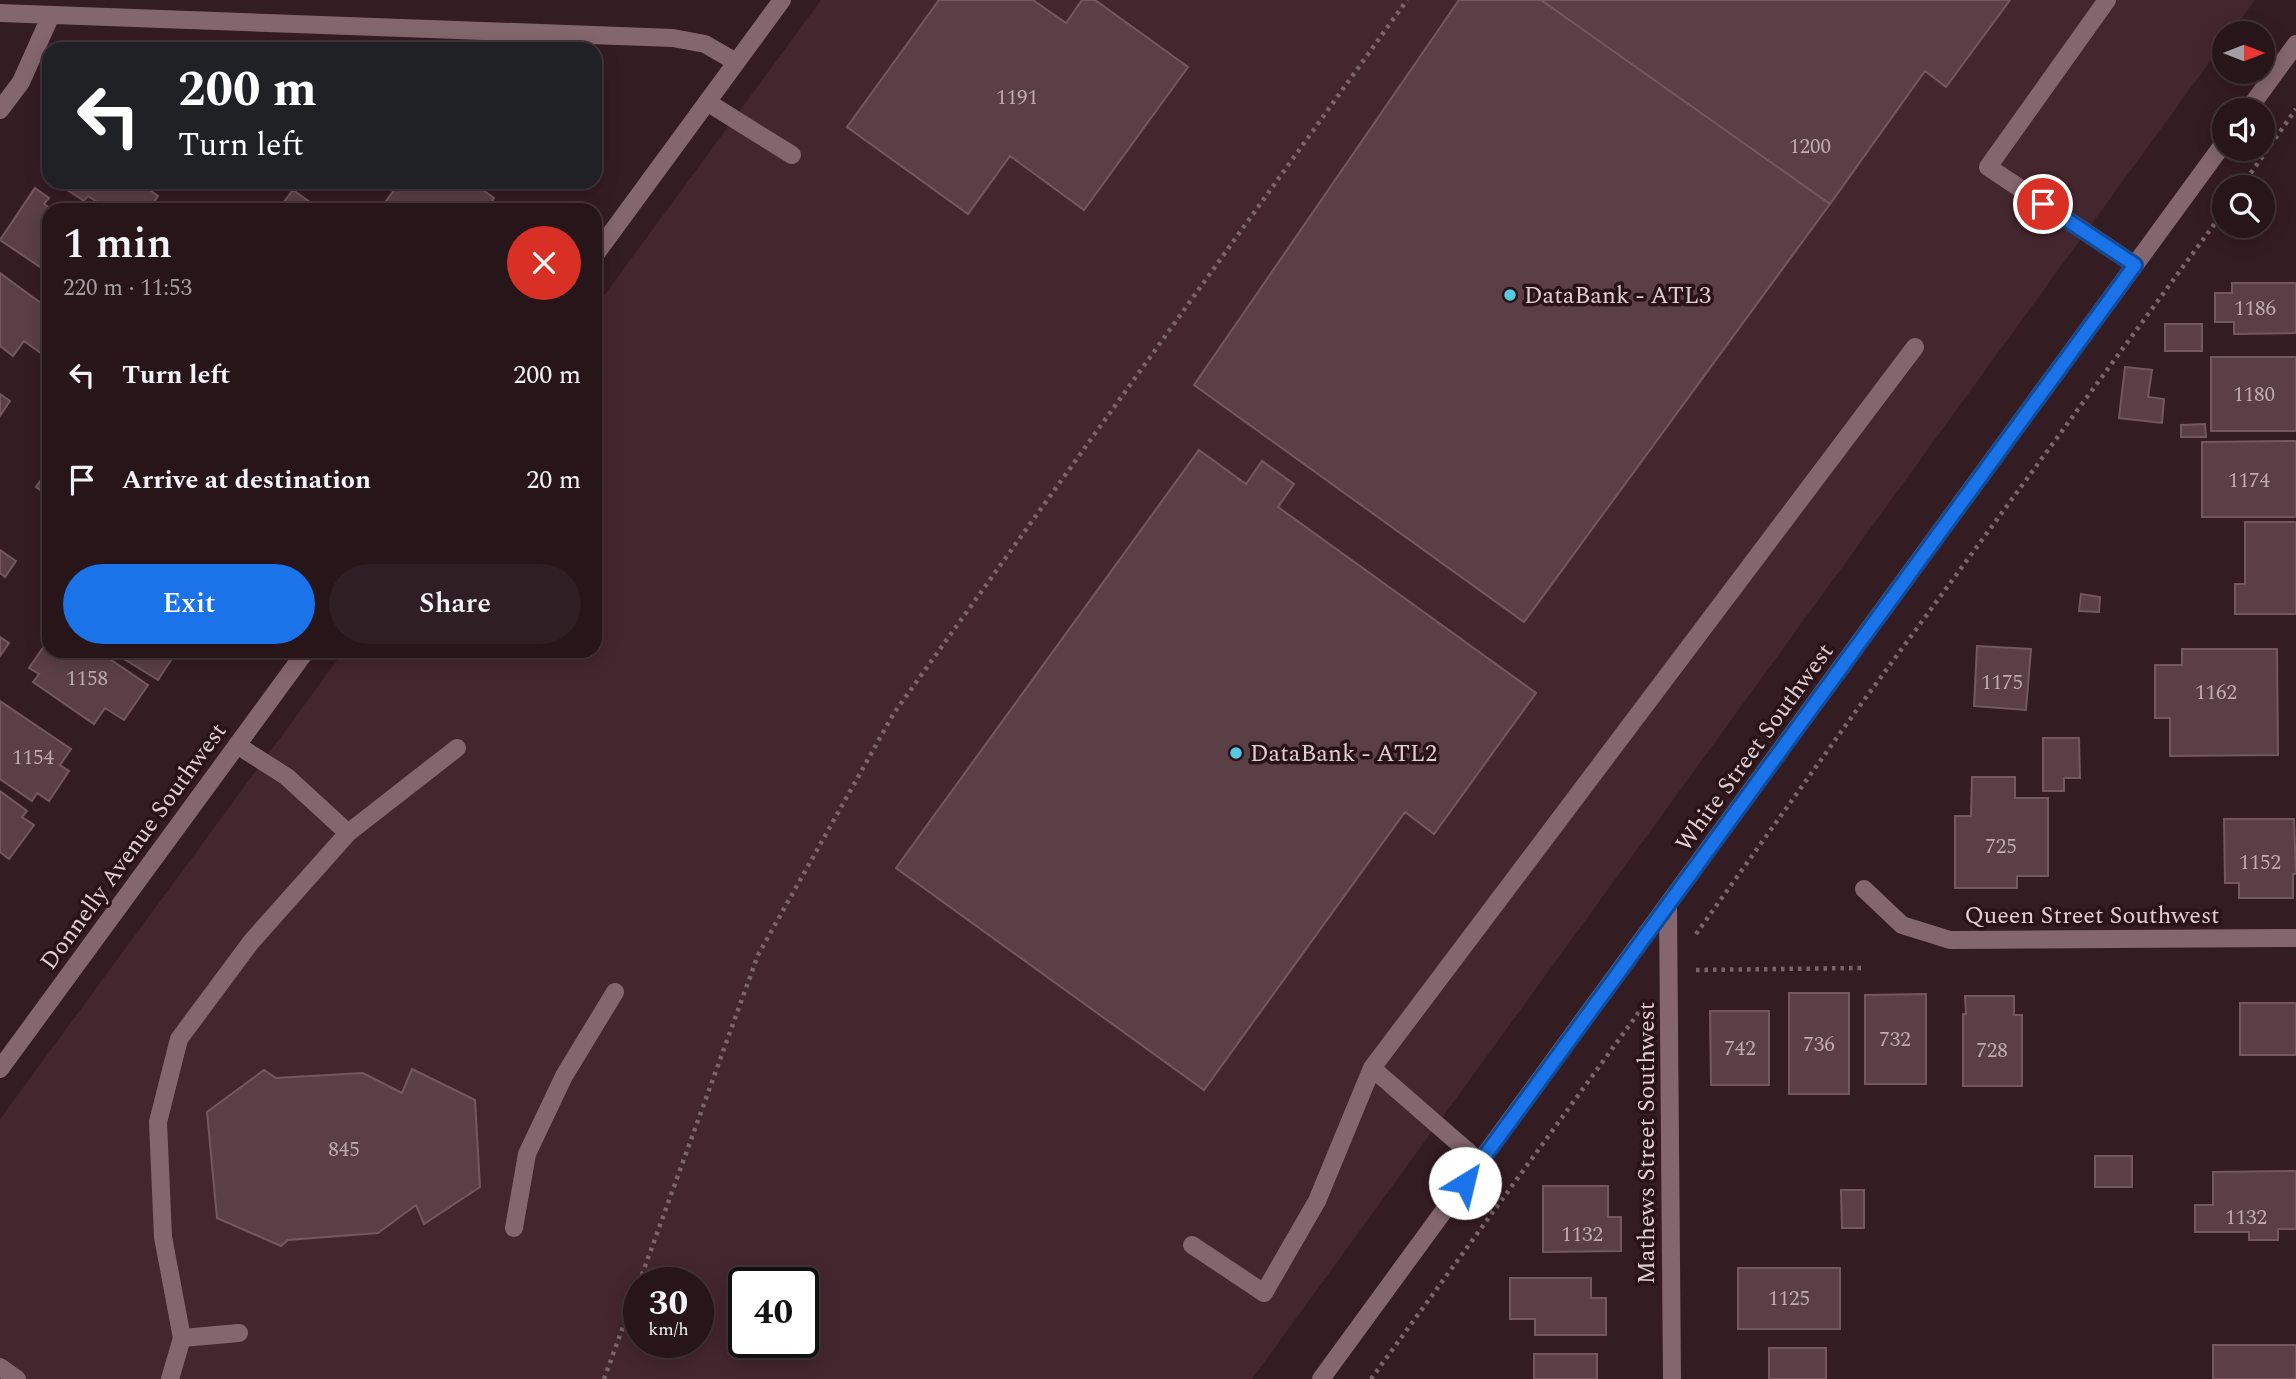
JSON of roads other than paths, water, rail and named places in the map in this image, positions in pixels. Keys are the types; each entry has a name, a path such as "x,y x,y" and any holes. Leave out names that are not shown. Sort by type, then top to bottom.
{"street":[{"path":"0,0 0,11 51,15 673,38 705,44 736,62"},
{"path":"764,0 764,25"},
{"path":"602,245 782,0"},
{"path":"2107,0 1988,167 2135,265"},
{"path":"0,110 20,82 51,15"},
{"path":"2257,98 2296,44"},
{"path":"707,102 793,155"},
{"name":"White Street Southwest","path":"1321,1379 2212,159"},
{"path":"1192,1245 1264,1293 1326,1182 1372,1068 1915,347"},
{"name":"Donnelly Avenue Southwest","path":"0,1069 301,658"},
{"path":"237,745 287,777 348,833"},
{"path":"170,1379 182,1338 163,1237 158,1122 179,1039 251,942 348,833 457,748"},
{"name":"Queen Street Southwest","path":"1864,889 1902,925 1950,940 2296,938"},
{"name":"Mathews Street Southwest","path":"1668,906 1672,1379"},
{"path":"514,1228 527,1154 564,1076 615,992"},
{"path":"1372,1068 1480,1162"},
{"path":"182,1338 239,1333"},
{"path":"0,1367 17,1379"}],"place":[{"name":"DataBank - ATL3","path":"1510,295"},
{"name":"DataBank - ATL2","path":"1236,753"}]}
